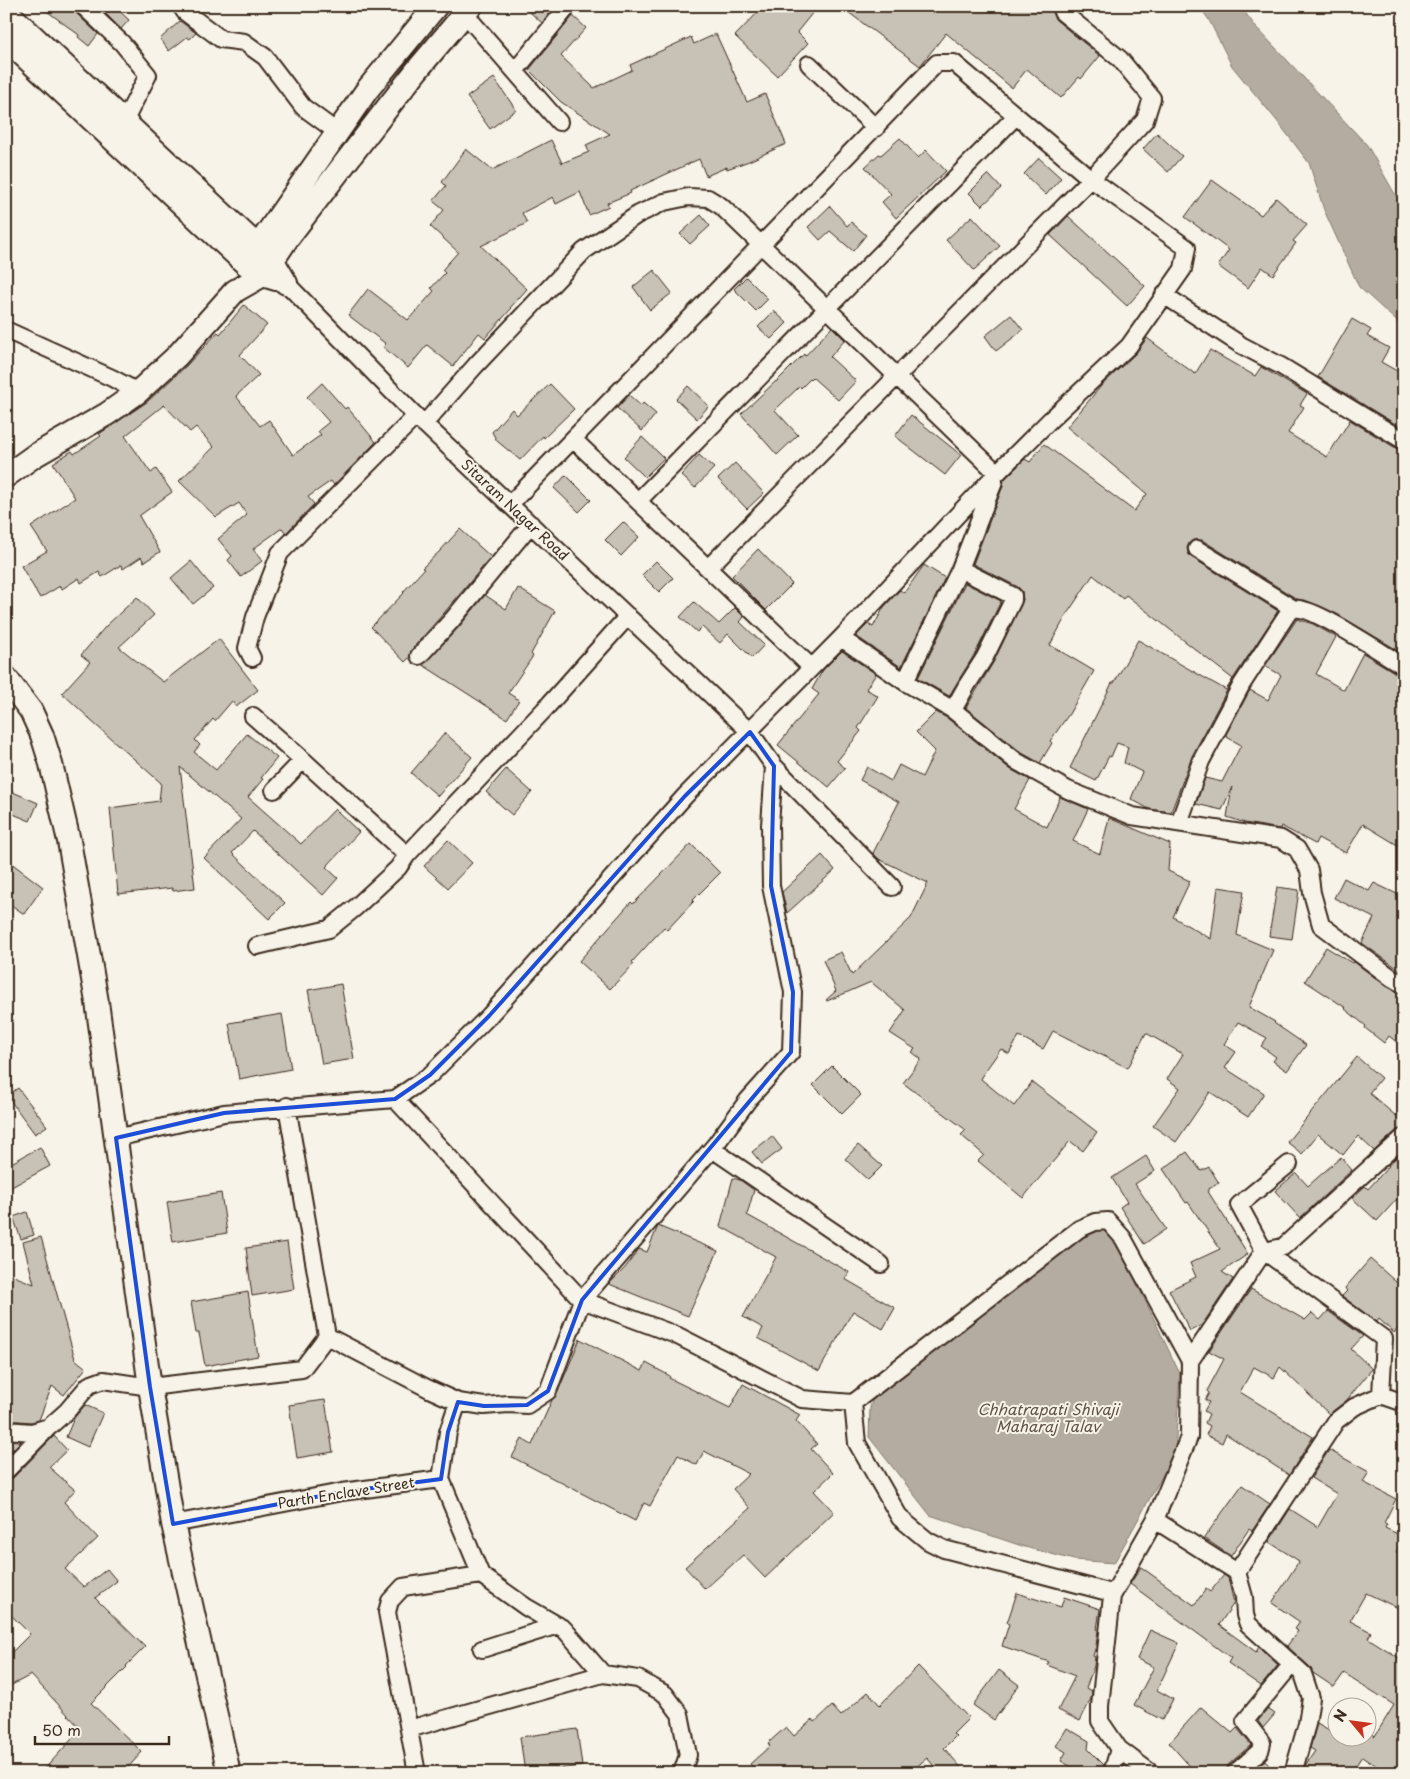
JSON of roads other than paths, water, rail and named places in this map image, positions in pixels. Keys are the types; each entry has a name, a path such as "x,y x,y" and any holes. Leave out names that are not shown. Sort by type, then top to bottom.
{"street":[{"path":"83,6 122,43 148,75 124,122"},
{"path":"181,6 185,12 222,39 244,42 265,57 302,107 337,132"},
{"path":"260,262 337,132 367,90 436,6"},
{"path":"6,476 34,456 107,414 138,392 177,356 260,262 289,236 388,107 468,10 515,71 559,122"},
{"path":"515,71 566,10"},
{"path":"6,11 124,122 260,262"},
{"path":"708,568 1091,179 1145,120 1152,98 1120,60 1062,12"},
{"path":"421,24 442,42"},
{"path":"6,39 286,283"},
{"path":"116,1138 224,1113 287,1106 395,1099 430,1075 488,1016 685,796 750,732 1050,420 1129,346 1183,268 1187,248 1091,179 954,63 937,63 510,504"},
{"path":"810,64 876,128"},
{"path":"638,501 1016,116"},
{"path":"252,658 247,648 254,617 280,553 476,365 584,251 637,215 664,202 688,197 708,198 722,206 998,473"},
{"name":"Sitaram Nagar Road","path":"286,283 420,420 750,732 774,766 892,887"},
{"path":"1164,295 1241,345 1281,366 1404,441"},
{"path":"6,330 112,378 138,392"},
{"path":"573,439 811,667"},
{"path":"906,682 960,569 998,473"},
{"path":"419,656 452,620 530,524"},
{"path":"1197,549 1294,609 1301,609 1323,618 1404,666"},
{"path":"953,710 985,657 1013,600 1013,596 960,569"},
{"path":"1179,824 1201,761 1242,684 1288,613 1294,609"},
{"path":"257,946 329,929 356,907 398,868 407,855 544,710 628,616"},
{"path":"840,638 906,682 953,710 1016,761 1068,790 1132,816 1282,839 1297,849 1309,870 1312,892 1321,924 1404,985"},
{"path":"6,678 31,710 42,735 52,764 69,841 96,1002 150,1388 174,1524 229,1773"},
{"path":"253,716 407,855"},
{"path":"274,790 303,760"},
{"path":"327,1336 458,1402 484,1406 527,1405 548,1392 582,1300 712,1149 748,1100 791,1052 793,992 771,886 770,825 774,766"},
{"path":"395,1099 582,1300 676,1335 802,1399 853,1403 1079,1229 1094,1222 1108,1221 1123,1238 1190,1361 1190,1437 1155,1520 1112,1596 1100,1706 1100,1721 1119,1749 1151,1773"},
{"path":"6,1471 48,1427 67,1411 90,1385 103,1380 150,1388 302,1369 327,1336 287,1106"},
{"path":"1190,1361 1264,1251 1283,1247 1404,1137"},
{"path":"712,1149 880,1264"},
{"path":"1290,1164 1239,1205 1264,1251 1384,1339 1381,1395"},
{"path":"1237,1572 1336,1421 1354,1407 1381,1395 1404,1403"},
{"path":"458,1402 448,1432 441,1479 481,1575 526,1607 564,1629 603,1674"},
{"path":"853,1403 857,1443 900,1518 928,1541 944,1548 1108,1592 1112,1596"},
{"path":"6,1430 32,1432 48,1427"},
{"name":"Parth Enclave Street","path":"174,1524 342,1492 441,1479"},
{"path":"1155,1520 1237,1572 1244,1597 1245,1615 1248,1624 1303,1674 1311,1698 1307,1724 1293,1773"},
{"path":"417,1773 387,1612 390,1601 403,1587 481,1575"},
{"path":"482,1649 558,1625"},
{"path":"1235,1773 1260,1751 1262,1746 1262,1743 1245,1721 1292,1664"},
{"path":"409,1729 603,1674 638,1679 665,1694 680,1714 688,1755 682,1773"},
{"path":"1112,1773 1119,1749"}],"water":[{"path":"1199,6 1240,6 1256,27 1367,145 1404,210 1404,328 1359,287 1324,210 1309,163 1232,66 1209,20"},
{"name":"Chhatrapati Shivaji Maharaj Talav","path":"1105,1228 1114,1235 1180,1374 1175,1453 1114,1563 1074,1560 1025,1547 930,1515 869,1437 870,1408 875,1390 886,1377 1092,1230"}]}
